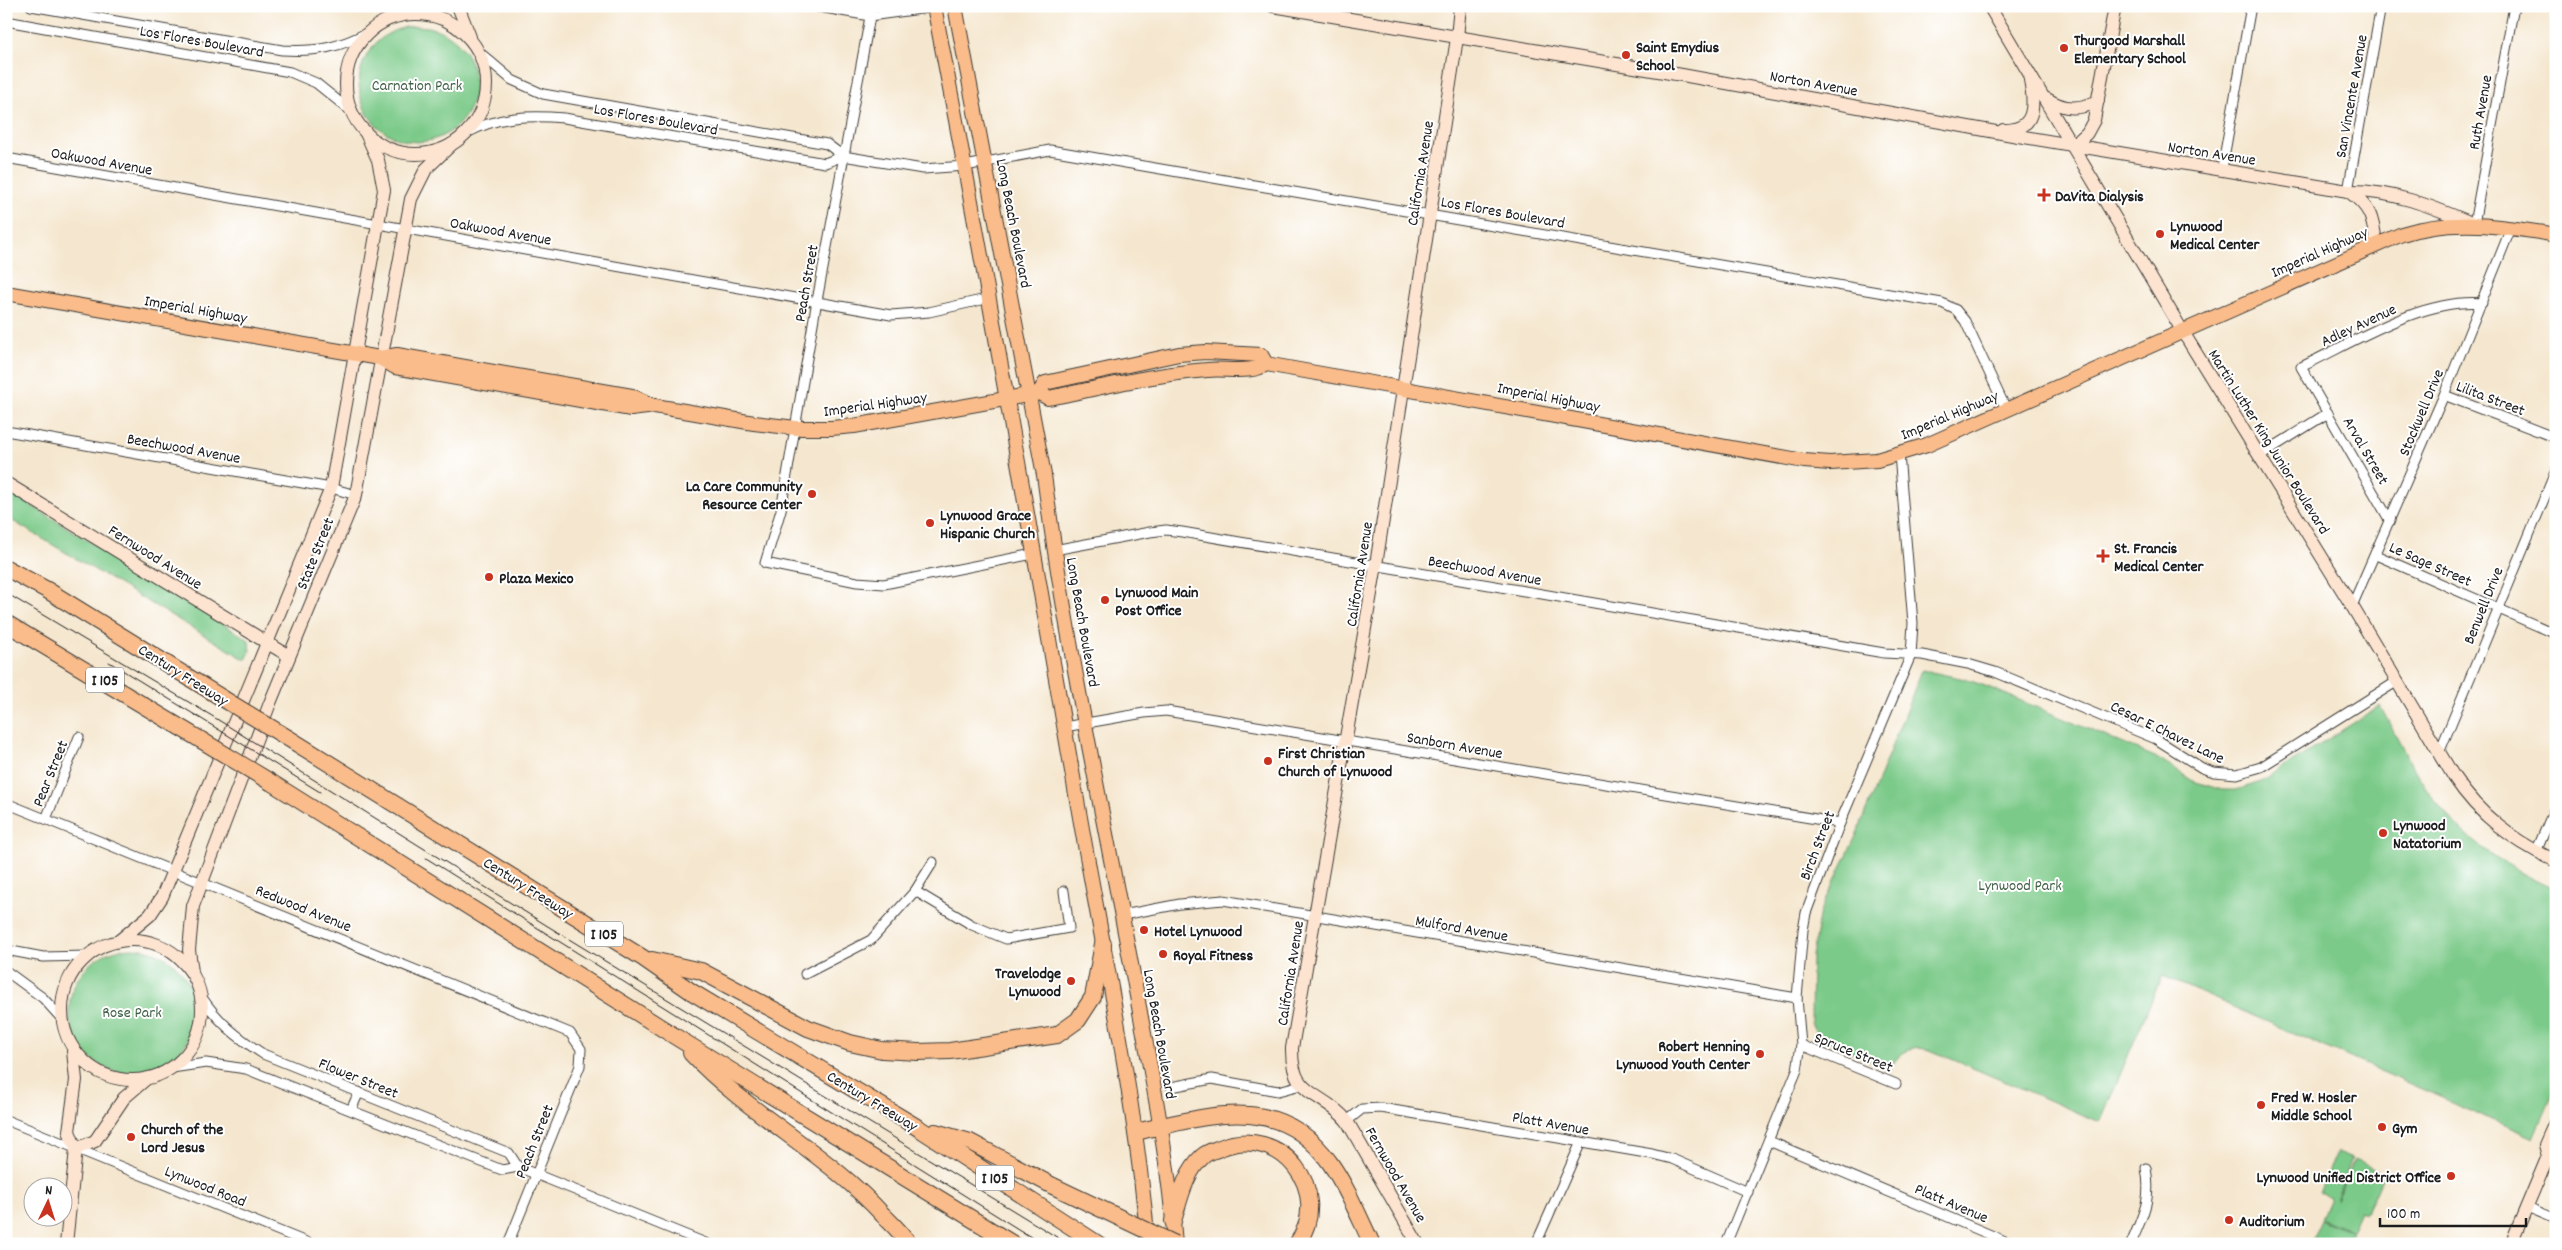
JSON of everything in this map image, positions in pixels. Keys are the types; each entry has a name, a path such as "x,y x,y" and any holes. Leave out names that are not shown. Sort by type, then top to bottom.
{"highway":[{"name":"Century Freeway","path":"6,568 55,594 643,958 692,992 920,1128 1098,1244"},
{"name":"I 105","path":"6,623 272,783 676,1037 1013,1244"},
{"path":"643,958 700,971 808,1028 850,1043 882,1050 918,1052 950,1051 1057,1035 1078,1020 1093,997 1103,944"},
{"path":"676,1037 713,1077 852,1184 872,1202 908,1244"},
{"path":"1136,1132 1237,1113 1262,1115 1287,1123 1311,1141 1330,1163 1372,1244"},
{"path":"920,1128 970,1142 1054,1186 1175,1244"},
{"path":"1173,1221 1186,1178 1204,1155 1233,1143 1263,1143 1280,1150 1298,1168 1305,1184 1310,1205 1304,1233 1297,1244"}],"main road":[{"path":"402,6 384,22 370,31 356,48 348,68 347,90 352,112 365,131 379,143 406,152 434,152 451,145 465,134 479,117 486,96 486,73 479,52 471,40 458,6"},
{"name":"Long Beach Boulevard","path":"955,6 1034,394 1054,550 1084,724 1123,915 1160,1127 1175,1244"},
{"name":"Norton Avenue","path":"1273,6 1682,75 2072,146 2348,191 2371,190 2422,202 2474,224"},
{"name":"California Avenue","path":"1301,1085 1293,1067 1292,1048 1376,565 1457,38 1460,6"},
{"name":"Martin Luther King Junior Boulevard","path":"1989,6 2183,332 2468,798 2482,814 2499,828 2536,852 2556,861"},
{"path":"2072,146 2087,133 2094,120 2116,6"},
{"path":"934,7 1009,400 1033,554 1136,1132 1148,1244"},
{"path":"384,22 402,16 421,14 440,18 457,27 471,40"},
{"path":"1978,128 2008,130 2018,128 2030,119 2034,103 2028,70"},
{"path":"2044,97 2059,106 2071,109 2087,106 2098,101"},
{"name":"State Street","path":"120,940 150,915 162,897 331,488 380,224 384,190 378,160 365,131"},
{"name":"State Street","path":"192,972 189,950 193,906 289,656 356,495 404,228 414,189 426,169 451,145"},
{"name":"Norton Avenue","path":"2348,191 2364,201 2371,214 2376,244"},
{"name":"Imperial Highway","path":"6,293 380,358 395,354 632,396 655,406 754,424 796,428 854,426 1009,400 1034,394 1045,383 1179,354 1206,352 1261,355 1266,364 1404,387 1804,461 1854,462 1877,460 1927,445 2376,244 2438,225 2474,224 2556,235"},
{"name":"Fernwood Avenue","path":"6,483 289,656"},
{"path":"76,1149 95,1140 124,1098 145,1080 172,1068 183,1060 197,1037 202,1024 201,996 192,972 181,960 160,946 135,939 120,940 87,956 78,966 67,985 62,1004 61,1018 73,1049 81,1060 104,1075 129,1081 145,1080"},
{"path":"66,1244 76,1149 69,1131 76,1080 73,1049"},
{"path":"1301,1085 1335,1109 1347,1121"},
{"path":"2511,1244 2552,1154 2545,1145 2556,1120"},
{"name":"Fernwood Avenue","path":"1347,1121 1418,1244"}],"street":[{"name":"Los Flores Boulevard","path":"30,6 282,50 311,51 336,46 348,43 370,31"},
{"path":"813,6 870,16 934,7"},
{"name":"Peach Street","path":"872,6 817,301 781,510 765,563 857,582 884,584 1033,554"},
{"path":"2222,169 2251,6"},
{"name":"San Vincente Avenue","path":"2348,191 2381,6"},
{"name":"Ruth Avenue","path":"2474,224 2514,6"},
{"name":"Los Flores Boulevard","path":"6,21 290,72 316,83 352,112"},
{"name":"Los Flores Boulevard","path":"479,52 512,80 543,94 827,144 844,156 923,169 965,166 1050,150 1429,214 1950,306 1965,321 2006,409"},
{"name":"Los Flores Boulevard","path":"465,134 497,120 521,116 541,116 564,118 825,163 844,156"},
{"name":"Oakwood Avenue","path":"6,158 891,315 929,312 990,298"},
{"name":"Stockwell Drive","path":"2352,606 2376,555 2444,395 2511,228"},
{"name":"Adley Avenue","path":"2328,413 2300,367 2396,322 2425,311 2464,302 2482,303"},
{"name":"Lilita Street","path":"2444,395 2556,438"},
{"name":"Arval Street","path":"2259,456 2328,413 2390,521"},
{"name":"Beechwood Avenue","path":"6,431 331,488 356,495"},
{"name":"Birch Street","path":"1726,1244 1797,1070 1801,1045 1797,998 1806,912 1840,824 1911,655 1913,623 1899,454"},
{"name":"Benwell Drive","path":"2439,753 2496,609 2556,470"},
{"name":"Beechwood Avenue","path":"1054,550 1166,530 1822,643 1884,653 1911,655"},
{"name":"Le Sage Street","path":"2376,555 2556,634"},
{"name":"Cesar E Chavez Lane","path":"1911,655 1958,662 1995,672 2139,731 2168,745 2202,768 2226,775 2249,772 2275,759 2396,682"},
{"name":"Sanborn Avenue","path":"1064,727 1166,711 1840,824"},
{"name":"Pear Street","path":"46,820 79,737"},
{"name":"Redwood Avenue","path":"6,803 565,1029 575,1038 581,1049"},
{"path":"2536,852 2556,806"},
{"path":"805,974 871,940 895,916 915,891 933,862"},
{"path":"915,891 972,925 1006,939 1069,928 1064,891"},
{"name":"Mulford Avenue","path":"1123,915 1180,904 1223,900 1797,998"},
{"path":"6,950 42,957 87,956"},
{"path":"6,971 43,998 61,1018"},
{"name":"Flower Street","path":"201,996 211,1011 234,1035 263,1054 509,1153 518,1167"},
{"name":"Spruce Street","path":"1801,1045 1896,1084"},
{"name":"Peach Street","path":"508,1244 580,1066 581,1049"},
{"name":"Flower Street","path":"172,1068 194,1064 234,1066 259,1073 502,1170 518,1167 708,1244"},
{"path":"1171,1087 1212,1079 1278,1091 1301,1085"},
{"path":"351,1110 359,1092"},
{"name":"Platt Avenue","path":"1347,1121 1362,1110 1381,1108 1663,1156 1748,1192"},
{"name":"Lynwood Road","path":"6,1120 311,1244"},
{"name":"Platt Avenue","path":"1769,1141 2012,1244"},
{"path":"1536,1244 1581,1142"},
{"path":"2131,1244 2148,1205 2149,1187 2146,1168"},
{"path":"2527,1207 2556,1219"}],"green space":[{"name":"Carnation Park","path":"417,26 439,30 458,43 471,62 475,84 471,106 458,125 439,138 417,142 395,138 376,125 363,106 359,84 363,62 376,43 395,30"},
{"path":"6,490 249,640 250,651 246,660 6,517"},
{"name":"Lynwood Park","path":"1922,670 1965,679 1988,687 2155,757 2193,781 2222,790 2236,790 2261,782 2380,706 2418,776 2436,802 2457,826 2496,857 2556,889 2556,1087 2534,1138 2162,976 2100,1122 1930,1050 1917,1048 1906,1051 1897,1058 1890,1069 1886,1069 1818,1036 1811,1023 1812,956 1820,911 1856,836"},
{"name":"Rose Park","path":"132,948 156,953 167,958 177,966 185,976 190,987 195,1011 190,1035 185,1046 177,1056 167,1064 156,1069 132,1074 108,1069 97,1064 87,1056 79,1046 74,1035 69,1011 74,987 79,976 87,966 97,958 108,953"},
{"path":"2337,1152 2352,1158 2336,1200 2354,1160 2384,1173 2366,1213 2360,1211 2351,1231 2321,1218 2330,1198 2319,1193"},
{"path":"2321,1219 2351,1232 2346,1244 2322,1244 2312,1239"}],"tram line":[{"path":"6,593 212,716 546,925 1068,1244"},
{"path":"109,662 320,792"},
{"path":"426,858 1042,1244"}],"place":[{"name":"Thurgood Marshall Elementary School","path":"2064,48"},
{"name":"Saint Emydius School","path":"1626,55"},
{"name":"DaVita Dialysis","path":"2044,195"},
{"name":"Lynwood Medical Center","path":"2160,234"},
{"name":"La Care Community Resource Center","path":"812,494"},
{"name":"Lynwood Grace Hispanic Church","path":"930,523"},
{"name":"St. Francis Medical Center","path":"2103,556"},
{"name":"Plaza Mexico","path":"489,577"},
{"name":"Lynwood Main Post Office","path":"1105,600"},
{"name":"First Christian Church of Lynwood","path":"1268,761"},
{"name":"Lynwood Natatorium","path":"2383,833"},
{"name":"Hotel Lynwood","path":"1144,930"},
{"name":"Royal Fitness","path":"1163,954"},
{"name":"Travelodge Lynwood","path":"1071,981"},
{"name":"Robert Henning Lynwood Youth Center","path":"1760,1054"},
{"name":"Fred W. Hosler Middle School","path":"2261,1105"},
{"name":"Gym","path":"2382,1127"},
{"name":"Church of the Lord Jesus","path":"131,1137"},
{"name":"Lynwood Unified District Office","path":"2451,1176"},
{"name":"Auditorium","path":"2229,1220"}]}
